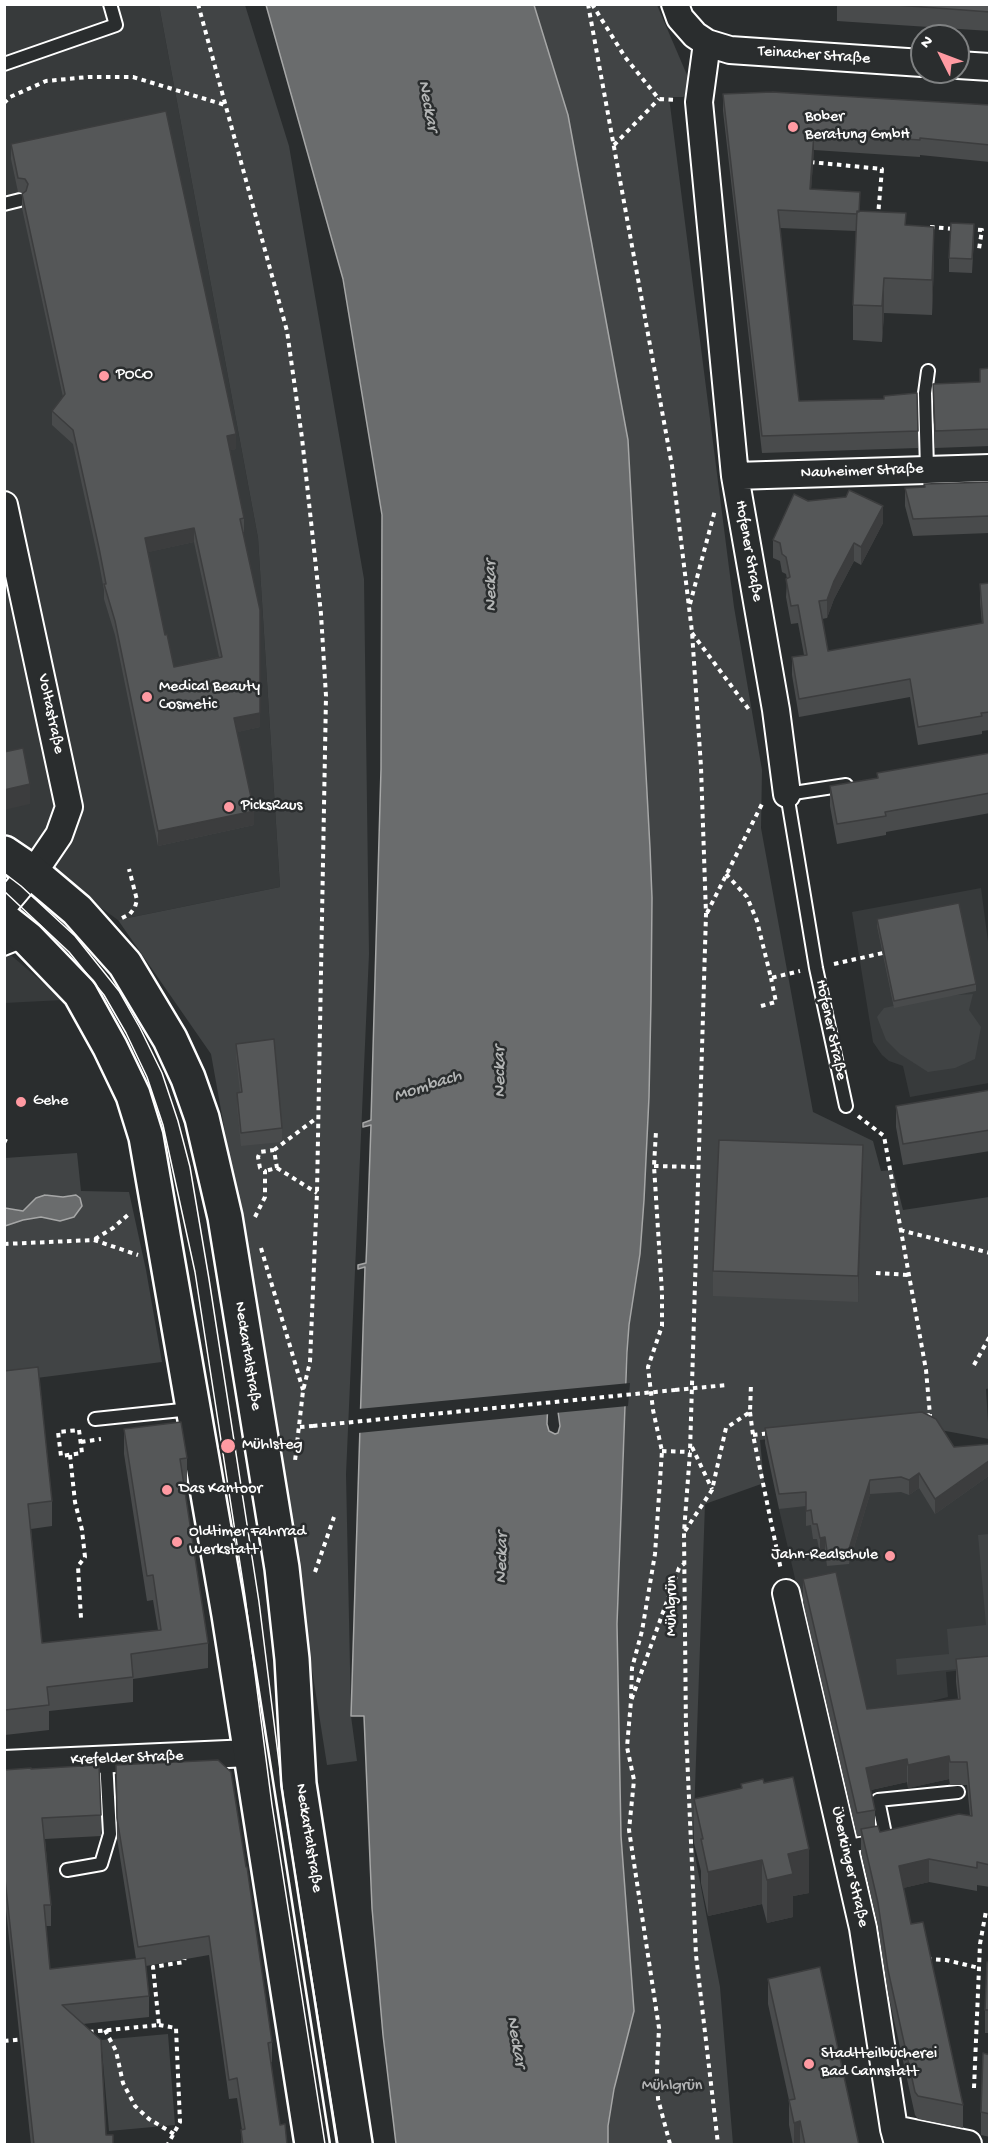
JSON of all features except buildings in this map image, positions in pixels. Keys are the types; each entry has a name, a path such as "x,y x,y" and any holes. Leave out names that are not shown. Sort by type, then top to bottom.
{"main road":[{"name":"Neckartalstraße","path":"4,853 32,872 77,910 116,952 170,1039 188,1078 202,1118 225,1217 282,1568 292,1659 299,1784 356,2145"},
{"path":"12,936 80,993 133,1095 146,1137 229,1615 312,2145"}],"street":[{"path":"675,4 680,18 695,36 707,43"},
{"name":"Teinacher Straße","path":"707,43 730,50 910,62"},
{"name":"Hofener Straße","path":"707,43 699,102 735,476 776,710 787,792"},
{"path":"970,66 990,68"},
{"name":"Nauheimer Straße","path":"735,476 990,468"},
{"name":"Voltastraße","path":"4,506 69,807 59,835 4,905"},
{"name":"Überkinger Straße","path":"786,1593 863,1928 896,2137"},
{"name":"Krefelder Straße","path":"4,1764 250,1753"},
{"path":"896,2137 968,2145"}],"lane":[{"path":"4,64 116,25 110,4"},
{"path":"4,204 20,200"},
{"path":"927,470 925,393 928,371"},
{"path":"787,792 854,784"},
{"name":"Hofener Straße","path":"787,792 816,968 846,1106"},
{"path":"95,1419 192,1409"},
{"path":"67,1870 101,1864 110,1834 106,1760"},
{"path":"844,1847 886,1839 878,1800 958,1792"}],"path":[{"path":"198,4 286,331 302,438 321,614 326,696 317,1193 310,1362 303,1391 300,1427 727,1386"},
{"path":"590,4 625,57 660,99 614,145"},
{"name":"Mühlgrün","path":"590,4 672,466 692,632 701,767 706,914 690,1452 684,1532 686,1731 696,1955 718,2145"},
{"path":"4,103 10,97 46,81 88,77 133,77 226,105"},
{"path":"809,162 882,169 877,224"},
{"path":"924,227 981,230 979,249"},
{"path":"689,608 714,512 724,490 735,476"},
{"path":"692,632 747,708 754,714 776,710"},
{"path":"706,914 766,795 787,792"},
{"path":"125,916 135,907 136,900 129,869"},
{"path":"726,874 747,897 757,921"},
{"path":"761,1006 776,1002 771,978"},
{"path":"846,1106 884,1136 926,1370 930,1415 918,1417"},
{"path":"317,1193 277,1168 265,1171 260,1168 258,1157 260,1152 274,1150 318,1117"},
{"path":"656,1131 654,1166 662,1326 648,1367 653,1410 662,1451 655,1554 642,1631 632,1668 627,1747 634,1780 629,1830 659,2028 658,2099 670,2145"},
{"path":"4,1143 8,1134"},
{"path":"274,1150 277,1168"},
{"path":"654,1166 699,1167"},
{"path":"225,1217 253,1220 265,1197 265,1171"},
{"path":"94,1239 113,1228 154,1191"},
{"path":"900,1230 990,1253"},
{"path":"4,1244 94,1239 167,1265"},
{"path":"260,1243 303,1391"},
{"path":"876,1273 909,1275"},
{"path":"974,1365 990,1336"},
{"path":"751,1384 750,1412 753,1435 786,1593"},
{"path":"684,1532 712,1490 726,1428 750,1412"},
{"path":"80,1430 82,1453 70,1455 61,1456 58,1432 80,1430"},
{"path":"753,1435 776,1432"},
{"path":"690,1443 712,1490"},
{"path":"662,1451 690,1452"},
{"path":"70,1455 75,1502 82,1530 85,1557 78,1566 81,1618"},
{"path":"315,1572 334,1517"},
{"path":"631,1701 679,1568 685,1563"},
{"path":"974,2088 980,1944 986,1911"},
{"path":"159,2025 153,1967 184,1962 186,1952"},
{"path":"927,1959 946,1960 979,1968"},
{"path":"83,2033 159,2025 176,2028 180,2122 168,2145"},
{"path":"105,2030 116,2051 123,2083 135,2106 149,2120 174,2134"},
{"path":"4,2041 27,2038"}],"shaded area":[{"path":"4,5 159,5 258,538 280,887 118,920 5,839"},
{"path":"981,888 990,957 989,1083 910,1097 903,1066 889,1061 873,1042 852,912"},
{"path":"4,950 12,956 63,1000 5,1003"},
{"name":"Jahn-Realschule","path":"945,1448 989,1458 989,1667 946,1672 948,1697 829,1726 779,1509"}],"green space":[{"path":"159,5 245,5 289,146 364,579 369,954 346,1474 351,1716 357,1761 327,1765 245,1244 211,1054 118,920 280,887 258,538"},
{"path":"534,5 657,5 690,82 689,92 683,97 669,97 734,607 762,770 761,828 813,1112 873,1141 881,1171 893,1170 903,1210 989,1197 990,1388 986,1389 989,1439 913,1425 760,1440 764,1483 705,1504 693,1845 720,1987 733,2144 608,2144 608,2126 614,2089 634,2011 621,1836 617,1624 629,1325 640,1254 649,1097 652,898 628,440"},
{"path":"973,994 969,1010 981,1027 975,1059 955,1068 928,1072 900,1054 886,1040 877,1017 884,1008 941,996"},
{"path":"77,1153 81,1191 129,1192 146,1270 162,1362 5,1382 5,1158"},
{"path":"989,1534 989,1666 897,1675 896,1659 949,1654 947,1629 986,1625 978,1535"},
{"path":"168,2034 175,2125 109,2131 101,2040"}],"water":[{"path":"266,5 534,5 568,115 628,440 652,898 649,1097 640,1254 627,1352 617,1624 621,1836 634,2011 614,2089 608,2126 608,2144 396,2144 383,2035 372,1908 364,1716 351,1716 365,1267 358,1269 358,1265 366,1263 371,1125 363,1127 363,1123 371,1120 381,769 382,515 343,279","holes":["553,1394 556,1397 560,1426 558,1433 555,1434 549,1431 547,1424 548,1398"]},
{"path":"45,1195 63,1197 76,1195 80,1198 82,1206 74,1217 60,1221 41,1217 5,1226 5,1208 23,1211 36,1198"}],"pier":[{"name":"Mühlsteg","path":"630,1383 628,1406 555,1413 552,1397 550,1414 358,1433 358,1409"}],"tram line":[{"path":"4,873 75,936 119,991 162,1073 178,1121 190,1167 209,1279 259,1602 284,1803 338,2144"},
{"path":"4,891 69,952 104,995 126,1033 147,1077 163,1125 195,1272 245,1596 272,1805 325,2144"}],"place":[{"name":"Bober Beratung GmbH","path":"793,127"},
{"name":"POCO","path":"104,376"},
{"name":"Medical Beauty Cosmetic","path":"147,697"},
{"name":"PicksRaus","path":"229,807"},
{"name":"Gehe","path":"21,1102"},
{"name":"Mühlsteg","path":"228,1446"},
{"name":"Das Kantoor","path":"167,1490"},
{"name":"Oldtimer Fahrrad Werkstatt","path":"177,1542"},
{"name":"Jahn-Realschule","path":"890,1556"},
{"name":"Stadtteilbücherei Bad Cannstatt","path":"809,2064"}],"water label":[{"name":"Neckar","path":"427,106"},
{"name":"Neckar","path":"492,586"},
{"name":"Neckar","path":"501,1072"},
{"name":"Mombach","path":"428,1087"},
{"name":"Neckar","path":"503,1558"},
{"name":"Neckar","path":"515,2042"}]}
